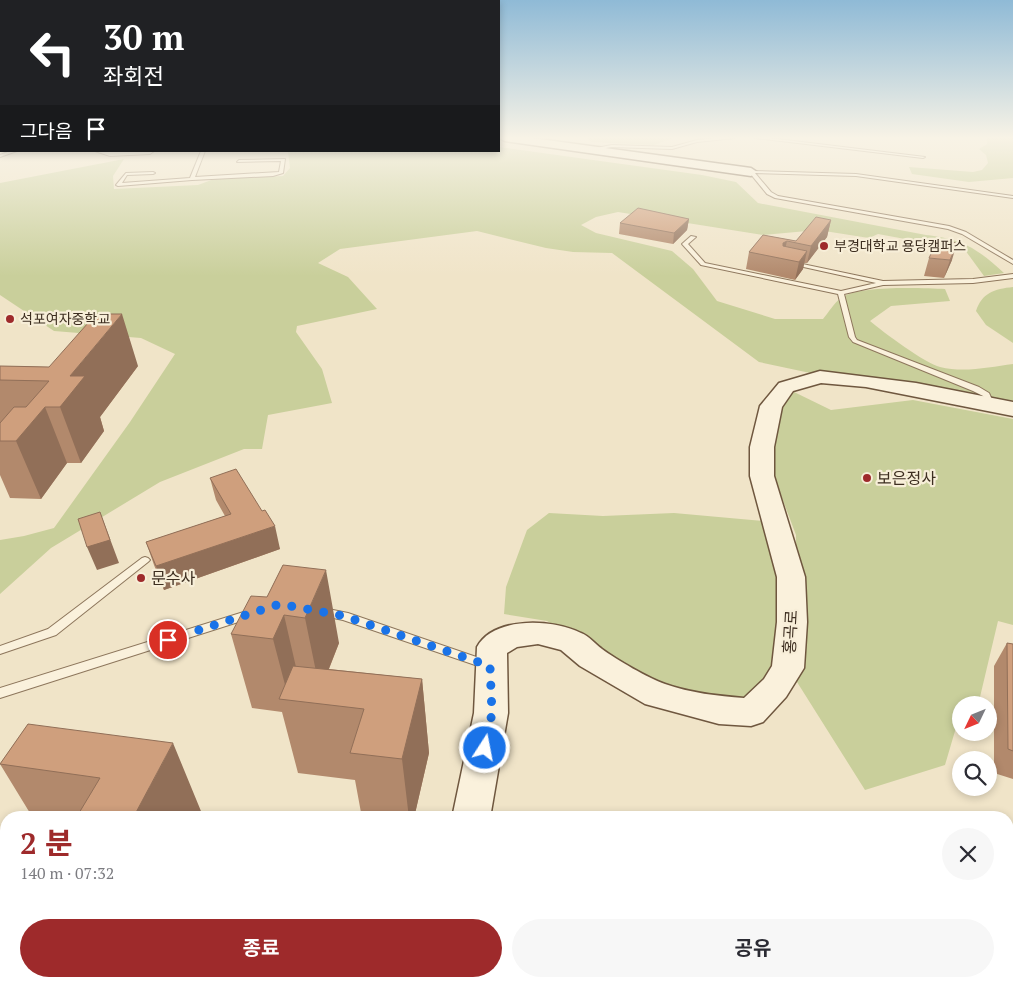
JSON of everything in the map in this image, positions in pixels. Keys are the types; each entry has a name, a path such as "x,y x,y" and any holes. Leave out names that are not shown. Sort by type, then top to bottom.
{"street":[{"name":"홍곡로","path":"472,811 492,713 490,666 492,647 511,636 538,633 571,641 591,658 657,695 719,710 750,712 776,688 788,668 792,622 791,577 762,476 762,447 771,406 786,387 820,377 908,388 1002,407"}],"lane":[{"path":"119,184 130,184"},
{"path":"761,184 769,193 777,197 949,228 964,233 1013,262"},
{"path":"924,184 1013,196"},
{"path":"693,237 685,244 703,264 841,292 883,283 973,281 1013,276"},
{"path":"783,262 883,283"},
{"path":"841,292 852,337 855,341 976,389 1002,407"},
{"path":"0,650 52,632 145,560"},
{"path":"307,609 344,616 490,666"},
{"path":"0,693 261,610"}],"green space":[{"path":"0,184 114,184 114,189 198,185 738,184 758,203 950,239 977,251 1004,273 984,276 965,250 878,234 869,238 818,230 763,235 618,212 596,217 581,225 596,233 672,251 693,269 717,301 775,319 823,319 841,298 861,291 891,288 945,289 950,301 891,306 870,321 915,354 940,367 968,369 1013,364 1013,407 815,374 759,362 612,253 573,252 546,248 477,231 340,249 318,263 348,277 377,309 297,326 296,332 322,369 332,403 268,415 262,449 244,449 160,482 51,548 0,594 0,540 54,528 130,422 175,354 141,338 54,331 0,295"},
{"path":"1013,287 1013,343 986,325 976,311 985,296 1000,289"},
{"path":"792,391 831,410 913,400 1013,419 1013,625 998,621 980,696 952,696 952,741 945,765 865,790 797,682 796,535 770,466 774,418"},
{"path":"549,513 603,516 674,513 763,521 780,576 779,656 754,702 667,692 547,621 504,614 506,587 527,530"}],"building":[{"path":"638,208 689,219 674,233 620,223"},
{"path":"816,217 831,220 811,246 787,241 783,243 783,246 807,251 799,262 749,252 763,235 796,241"},
{"path":"938,239 957,243 950,260 929,258"},
{"path":"96,314 122,314 70,376 85,376 60,407 45,407 16,441 0,441 0,423 14,407 26,407 49,381 0,380 0,366 49,367"},
{"path":"236,469 262,511 265,510 275,526 156,566 146,542 231,514 210,478"},
{"path":"100,512 110,540 87,547 78,519"},
{"path":"283,565 326,570 305,618 284,615 273,639 231,634 251,596 267,597"},
{"path":"1007,643 1013,644 1013,751 1008,749"},
{"path":"293,666 422,679 402,759 350,753 364,709 279,699"},
{"path":"28,724 173,743 137,811 80,811 100,778 0,764"}],"place":[{"name":"부경대학교 용당캠퍼스","path":"824,246"},
{"name":"석포여자중학교","path":"10,319"},
{"name":"보은정사","path":"867,478"},
{"name":"문수사","path":"141,578"}],"route":[{"path":"168,640 280,604 344,616 490,666 492,713 485,748"}]}
